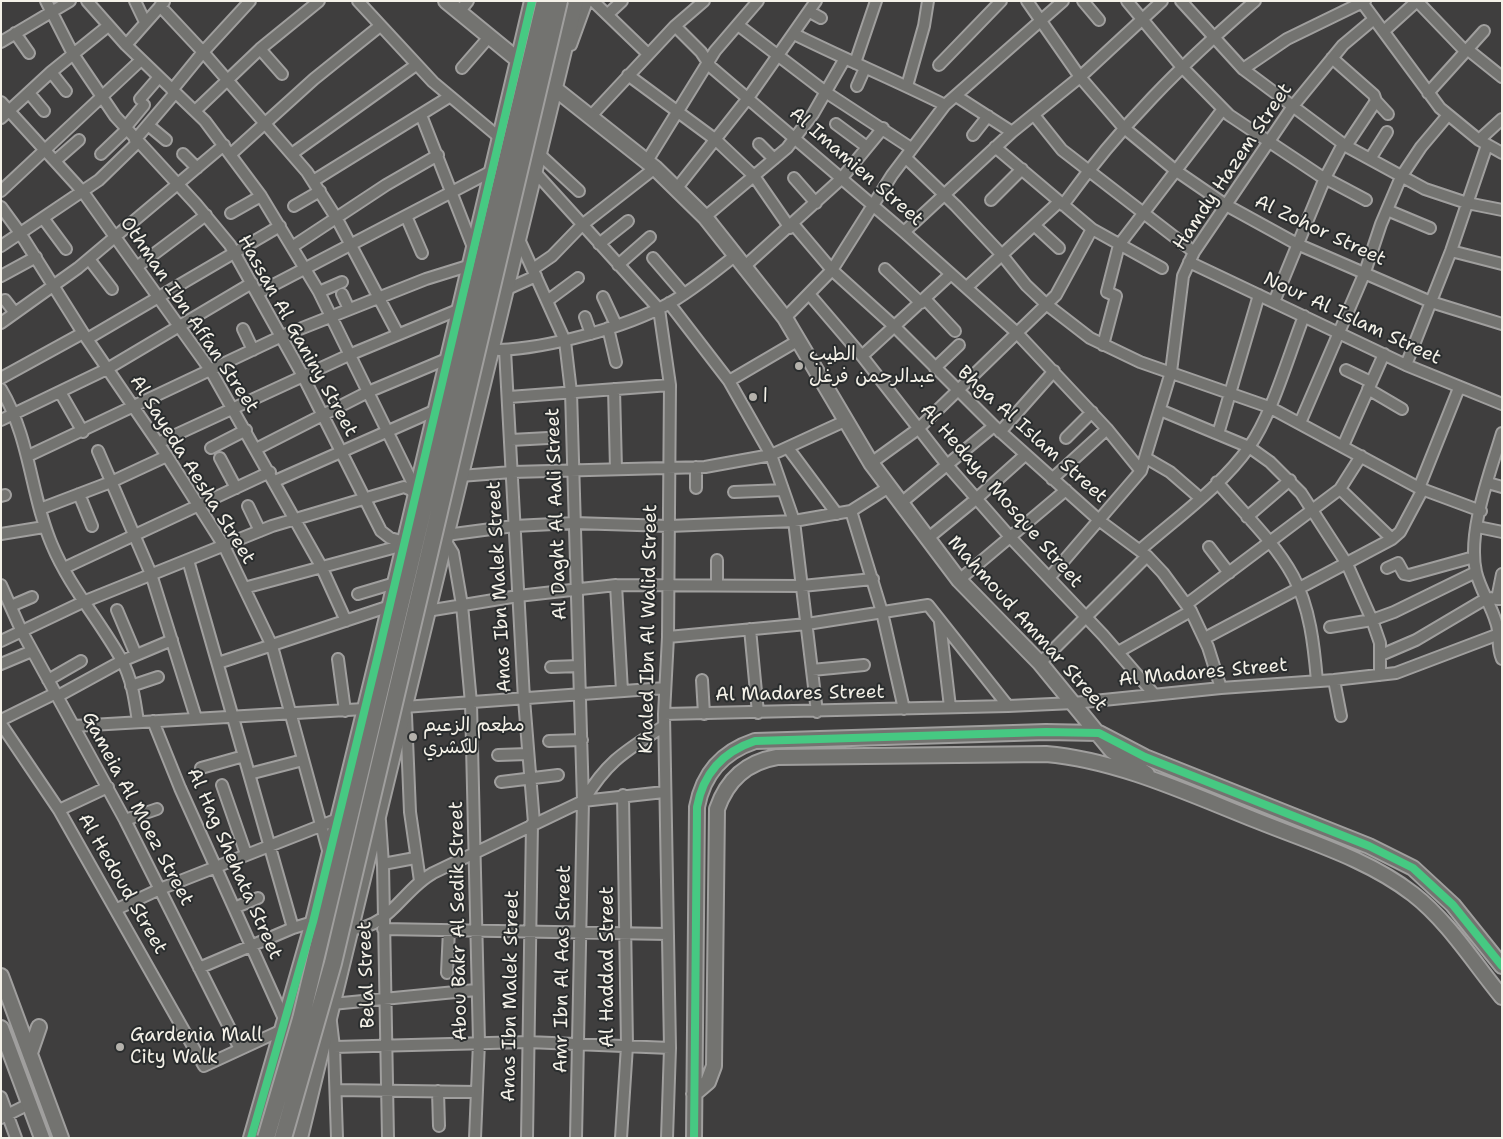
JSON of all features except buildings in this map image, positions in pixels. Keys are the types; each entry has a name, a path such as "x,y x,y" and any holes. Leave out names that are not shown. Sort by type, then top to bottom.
{"main road":[{"path":"266,1138 304,1009 545,1"},
{"path":"283,1138 335,953 559,1"}],"street":[{"name":"Hassan Al Ganiny Street","path":"46,1 73,54 102,99 136,142 178,184 206,216 233,251 282,336 381,531 390,538 405,544"},
{"path":"1,42 70,1"},
{"path":"87,1 126,45 195,112 224,144 261,196 319,292 417,494"},
{"path":"135,1 145,22"},
{"path":"1,246 83,192 110,171 136,142 203,52 250,1"},
{"path":"195,112 260,49 319,1"},
{"path":"358,1 416,66 449,97 500,138"},
{"path":"446,1 518,60"},
{"path":"459,12 468,1"},
{"path":"251,1138 280,1024 313,922 417,494 532,1"},
{"path":"300,1138 576,1"},
{"path":"566,58 587,1"},
{"path":"593,1 648,54"},
{"path":"608,14 622,1"},
{"path":"590,117 675,26 691,5 704,1"},
{"path":"505,290 535,273 582,225 651,164 677,111 707,63 758,1"},
{"path":"677,188 748,98 816,1"},
{"path":"705,217 796,138 850,61 876,1"},
{"path":"907,86 920,40 928,1"},
{"path":"939,65 1001,1"},
{"name":"Al Zohor Street","path":"1027,1 1080,77 1123,127 1175,170 1226,205 1297,244 1431,302 1502,324"},
{"path":"785,318 832,270 872,205 945,105 1063,1"},
{"path":"1083,1 1099,20"},
{"path":"1126,1 1181,66 1223,109 1324,178 1366,200"},
{"path":"904,232 995,147 1080,77 1162,1"},
{"path":"1181,1 1243,69 1344,145 1425,189 1467,203 1502,210"},
{"path":"967,287 1034,225 1061,204 1123,127 1181,66 1255,1"},
{"path":"1384,31 1417,1 1466,50 1502,77"},
{"path":"1243,69 1302,30 1363,2 1428,93 1448,115 1483,143 1502,153"},
{"path":"126,45 162,4 264,123 293,153 337,219 398,334"},
{"path":"810,12 821,18"},
{"name":"Hamdy Hazem Street","path":"1048,578 1100,521 1141,471 1171,372 1183,276 1188,262 1293,106 1332,58 1374,18"},
{"path":"738,25 827,93 883,128 909,153 944,194 1002,255 1026,286 1090,338 1140,362 1232,392 1269,407 1421,489 1481,511"},
{"path":"1,118 51,72 108,26"},
{"path":"231,154 314,79 380,26"},
{"name":"Al Imamien Street","path":"675,26 701,52 707,63 904,232 1016,332 1092,412 1141,471"},
{"path":"1428,93 1484,32"},
{"path":"15,33 29,53"},
{"path":"794,34 945,105"},
{"path":"462,68 489,36"},
{"path":"260,49 282,74"},
{"path":"1332,58 1374,96 1388,114"},
{"path":"1,191 102,99 141,60"},
{"path":"293,153 416,66"},
{"path":"856,86 865,68"},
{"path":"51,72 66,91"},
{"name":"Bhga Al Islam Street","path":"628,75 716,140 754,176 791,226 832,270 895,327 958,392 1024,455 1100,521 1143,553 1189,607 1205,638 1221,688"},
{"path":"101,154 126,129 159,77"},
{"name":"Mahmoud Ammar Street","path":"554,88 651,164 705,217 785,318 871,463 959,580 1040,663 1112,750 1162,784"},
{"path":"29,93 44,111"},
{"path":"956,96 1012,132"},
{"path":"313,181 449,97"},
{"path":"1274,302 1324,178 1344,145 1376,101"},
{"name":"Othman Ibn Affan Street","path":"1,102 83,192 138,266 211,371 321,566 346,621"},
{"path":"1103,345 1116,296 1107,292 1118,245 1223,109"},
{"path":"1034,115 1062,150 1194,252"},
{"path":"1300,423 1340,334 1401,177 1421,147 1448,115"},
{"path":"421,116 474,250"},
{"path":"973,135 988,116"},
{"path":"1406,365 1451,250 1467,203 1483,143 1502,119"},
{"path":"836,124 868,147"},
{"path":"148,125 166,140"},
{"path":"745,266 841,179 883,128"},
{"path":"1370,160 1387,132"},
{"path":"55,161 80,140"},
{"path":"1,323 54,287 89,259 224,144"},
{"path":"758,144 774,159"},
{"path":"995,147 1092,229 1162,268"},
{"path":"538,153 578,191"},
{"path":"183,154 196,168"},
{"path":"292,247 386,185 438,156"},
{"path":"991,200 1022,170"},
{"path":"258,293 492,171"},
{"path":"534,171 659,309"},
{"path":"794,178 816,203"},
{"path":"294,206 320,191"},
{"path":"231,213 261,196"},
{"name":"Al Sayeda Aesha Street","path":"1,207 36,257 85,336 167,456 224,546 272,646 329,855"},
{"path":"1387,210 1430,228"},
{"path":"138,266 206,216"},
{"path":"406,216 422,253"},
{"path":"43,218 66,249"},
{"path":"599,244 628,221"},
{"path":"1034,225 1059,248"},
{"path":"1,378 159,297 233,251 280,226"},
{"path":"871,463 918,429 1046,304 1060,288 1092,229"},
{"name":"Al Daght Al Aali Street","path":"518,237 565,341 571,392 583,801"},
{"path":"618,265 650,237"},
{"path":"1451,250 1502,264"},
{"path":"490,351 565,341 591,334 659,309 684,294 736,255"},
{"path":"1,276 36,257"},
{"path":"653,258 684,294"},
{"path":"89,259 112,289"},
{"name":"Nour Al Islam Street","path":"1188,262 1406,365 1502,404"},
{"path":"28,456 134,408 282,336 349,309 471,265"},
{"path":"885,269 923,301 954,331"},
{"path":"862,356 951,274"},
{"path":"547,301 578,278"},
{"path":"319,292 342,282"},
{"path":"1,420 107,369 252,283"},
{"path":"342,294 349,309"},
{"name":"Al Hedaya Mosque Street","path":"809,294 862,356 918,429 976,499 1087,618 1153,693"},
{"path":"1218,434 1232,392 1259,294"},
{"path":"603,297 612,326 616,362"},
{"path":"5,300 15,313"},
{"path":"669,304 729,381 771,455 784,490 794,522 817,712"},
{"path":"158,443 349,355 460,309"},
{"name":"Khaled Ibn Al Walid Street","path":"659,309 670,385 668,637 664,714 670,1048 667,1138"},
{"path":"585,316 591,334"},
{"path":"1040,663 1087,618 1143,553 1217,482 1249,447 1269,407 1304,316"},
{"path":"243,329 253,350"},
{"path":"729,381 799,340"},
{"path":"935,368 959,345"},
{"name":"Anas Ibn Malek Street","path":"505,350 524,699 533,823 527,1138"},
{"path":"1343,446 1384,354"},
{"path":"256,448 368,392 449,358"},
{"path":"1346,370 1402,409"},
{"path":"901,503 947,465 997,429 1054,371"},
{"path":"509,397 670,385"},
{"path":"1205,638 1347,564 1400,532 1421,489 1459,388"},
{"path":"1,389 14,414 28,456 44,527 83,602 122,661 131,686 138,722"},
{"path":"614,389 616,469"},
{"path":"60,392 83,432"},
{"path":"64,568 236,488 341,452 436,410"},
{"path":"1160,410 1249,447 1290,480 1313,509 1347,564 1372,620 1381,654 1380,675"},
{"path":"1066,438 1092,412"},
{"path":"460,476 512,472 696,467 771,455 845,421"},
{"path":"1052,479 1107,429"},
{"path":"211,448 246,430"},
{"path":"1495,598 1476,572 1474,557 1481,511 1501,437"},
{"path":"511,440 548,438"},
{"path":"788,448 837,514"},
{"path":"98,452 151,574 196,718"},
{"path":"927,539 976,499 1024,455"},
{"path":"40,509 111,482 167,456"},
{"path":"1118,652 1189,607 1229,572 1340,489 1361,456"},
{"path":"425,457 433,469 442,472 455,470 464,460"},
{"path":"220,458 236,488"},
{"path":"1146,458 1170,472 1200,498"},
{"path":"696,467 696,488"},
{"path":"1247,517 1290,480"},
{"path":"1217,482 1269,543 1292,575 1299,590 1310,626 1317,681"},
{"path":"1488,483 1502,487"},
{"path":"1,641 83,602 295,518 404,487 417,494"},
{"path":"445,537 514,526 574,523 669,526 794,522 851,511 889,488"},
{"path":"1340,489 1392,538"},
{"path":"734,492 784,490"},
{"path":"959,580 1066,490"},
{"path":"79,494 92,526"},
{"path":"412,511 422,502 436,502 447,511 449,520"},
{"path":"248,506 260,531"},
{"path":"851,511 882,612 904,709"},
{"path":"1,534 44,527"},
{"path":"1478,527 1502,532"},
{"name":"Abou Bakr Al Sedik Street","path":"445,537 453,553 462,606 471,703 476,851 476,990 479,1042 475,1138"},
{"path":"244,588 405,544"},
{"path":"1209,547 1229,572"},
{"path":"1387,568 1398,563 1404,574 1409,575 1474,557"},
{"path":"188,560 293,928"},
{"path":"717,560 717,585"},
{"path":"1330,628 1372,620 1414,604 1476,572"},
{"path":"1502,574 1495,598 1499,634 1497,647 1502,659"},
{"path":"427,611 518,596 616,584 802,586 873,579"},
{"path":"358,594 395,583"},
{"path":"616,584 622,691"},
{"name":"Gameia Al Moez Street","path":"1,585 32,651 126,820 240,1050"},
{"path":"11,606 32,597"},
{"path":"1381,654 1421,637 1495,598"},
{"path":"668,637 807,624 928,605 1008,706"},
{"path":"218,663 390,606"},
{"path":"117,610 136,655"},
{"path":"940,621 950,707"},
{"path":"750,629 758,713"},
{"name":"Al Madares Street","path":"664,714 817,712 1074,703 1153,693 1334,680 1396,673 1499,634"},
{"path":"1,722 122,661 172,640"},
{"path":"1,664 32,651"},
{"path":"338,659 345,711"},
{"path":"48,680 81,661"},
{"path":"812,670 864,665"},
{"path":"551,667 579,666"},
{"path":"131,686 158,677"},
{"path":"702,680 704,714"},
{"path":"1334,680 1341,716"},
{"path":"405,707 665,688"},
{"path":"405,707 410,812 415,858 420,881"},
{"path":"74,726 364,710"},
{"name":"Al Hag Shehata Street","path":"153,721 180,788 217,866 280,1024"},
{"name":"Al Hedoud Street","path":"1,722 59,810 117,909 204,1066 240,1050"},
{"path":"583,801 598,777 617,757 664,726"},
{"path":"1066,756 1073,748 1075,742 1071,732"},
{"path":"694,1138 697,808 706,778 719,762 735,749 765,740 1071,732 1099,733 1145,757 1369,846 1413,868 1454,905 1502,966"},
{"path":"549,741 582,740"},
{"path":"694,1094 708,1082 714,1066 716,818 720,800 735,777 759,761 777,757 1024,753 1066,756 1087,760 1162,784 1309,841 1382,873 1414,895 1439,919 1502,997"},
{"path":"498,755 528,754"},
{"path":"201,768 244,756"},
{"path":"249,774 303,760"},
{"path":"501,782 558,775"},
{"path":"222,785 246,854"},
{"path":"59,810 108,787"},
{"path":"382,925 420,881 533,823 583,801 664,792"},
{"name":"Al Haddad Street","path":"621,1138 627,1046 624,795"},
{"name":"Amr Ibn Al Aas Street","path":"576,1138 583,801"},
{"path":"126,820 157,809"},
{"name":"Belal Street","path":"379,810 383,864 382,925 387,1045 388,1138"},
{"path":"117,909 160,888 338,819"},
{"path":"1309,841 1315,824"},
{"path":"383,864 415,858"},
{"path":"234,908 258,898"},
{"path":"199,968 293,928 313,922"},
{"path":"350,930 382,925 530,933 668,934"},
{"path":"447,972 449,930"},
{"path":"1,976 61,1138"},
{"path":"331,1010 385,998 476,990"},
{"path":"331,1010 338,1138"},
{"path":"240,1050 280,1024"},
{"path":"30,1053 39,1027"},
{"path":"1,1028 42,1138"},
{"path":"334,1047 528,1042 670,1048"},
{"path":"336,1090 477,1092"},
{"path":"438,1091 439,1126"},
{"path":"1,1097 5,1116 16,1138"},
{"path":"5,1116 29,1104"}],"cycle path":[{"path":"251,1138 313,922 379,651 532,1"},
{"path":"694,1138 697,807 704,784 716,766 733,751 755,741 1046,732 1099,733 1145,757 1369,846 1413,868 1453,905 1502,966"}],"place":[{"name":"الطيب عبدالرحمن فرغل","path":"799,366"},
{"name":"ا","path":"753,397"},
{"name":"مطعم الزعيم للكشري","path":"413,737"},
{"name":"Gardenia Mall City Walk","path":"120,1047"}]}
